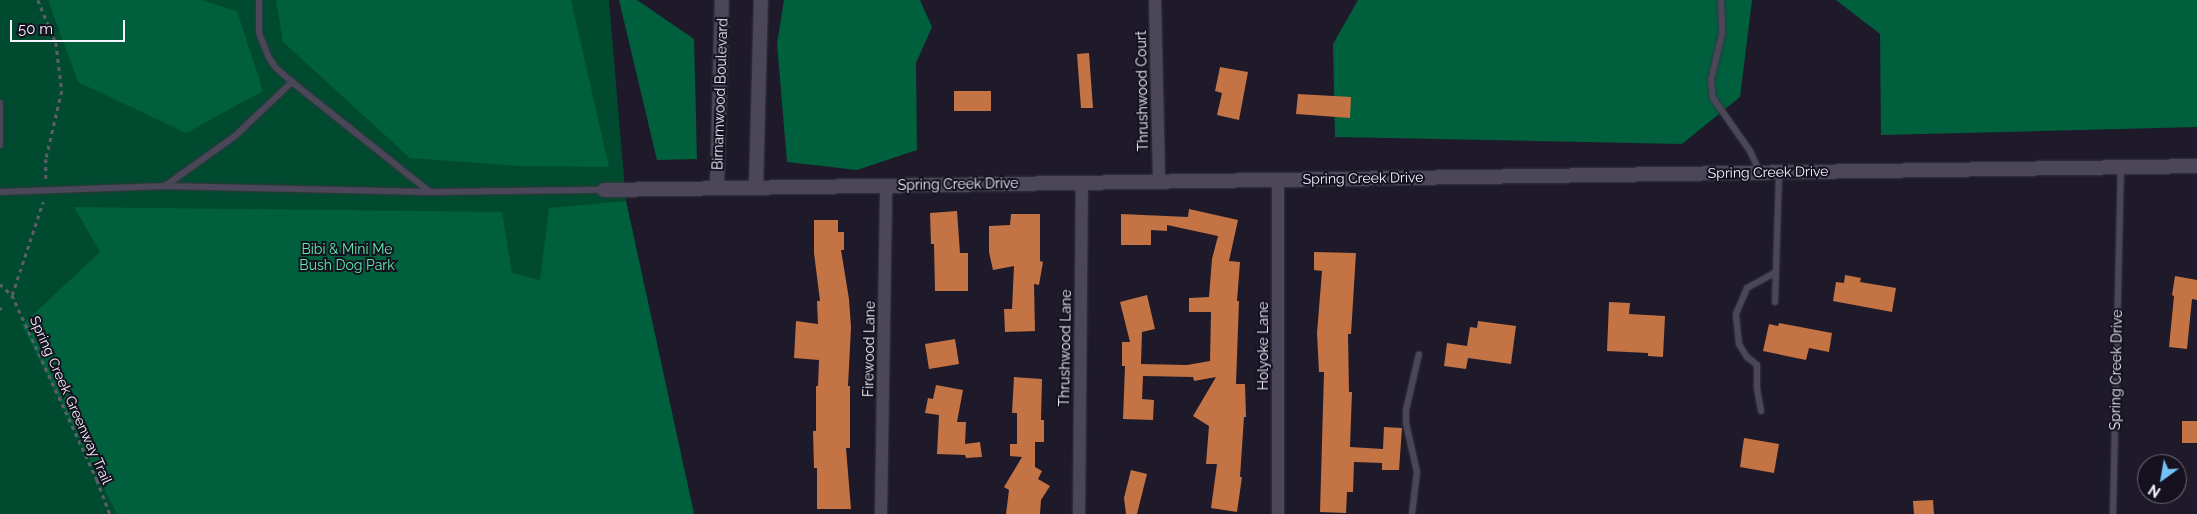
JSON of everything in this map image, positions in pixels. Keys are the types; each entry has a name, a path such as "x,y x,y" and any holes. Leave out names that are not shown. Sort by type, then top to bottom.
{"street":[{"name":"Birnamwood Boulevard","path":"717,187 722,0"},
{"path":"756,187 761,0"},
{"name":"Thrushwood Court","path":"1155,0 1159,181"},
{"name":"Spring Creek Drive","path":"604,190 2197,166"},
{"name":"Holyoke Lane","path":"1278,179 1278,514"},
{"name":"Thrushwood Lane","path":"1079,514 1082,183"},
{"name":"Firewood Lane","path":"881,514 886,185"}],"lane":[{"path":"259,0 257,20 264,47 276,68 430,192"},
{"path":"1721,0 1722,34 1711,80 1713,98 1750,151 1760,172"},
{"path":"166,186 235,136 292,82"},
{"path":"0,103 0,145"},
{"name":"Spring Creek Drive","path":"2113,514 2121,167"},
{"path":"1775,302 1779,172"},
{"path":"0,192 166,186 430,192 604,190"},
{"path":"1761,411 1757,388 1757,365 1747,357 1739,344 1736,314 1747,288 1776,272"},
{"path":"1412,514 1417,472 1406,424 1406,410 1419,354"}],"path":[{"path":"12,295 46,191 46,159 62,91 56,43 38,0"},
{"name":"Spring Creek Greenway Trail","path":"0,284 12,295 97,480 110,514"}],"green space":[{"name":"Bibi & Mini Me Bush Dog Park","path":"0,0 609,0 626,201 694,514 0,514"},
{"path":"48,0 201,0 237,11 263,91 186,133 78,82"},
{"path":"276,0 571,0 609,167 520,166 410,158 283,42"},
{"path":"619,0 637,0 694,39 697,159 657,160"},
{"path":"784,0 920,0 932,27 916,63 917,150 857,170 787,162 777,44"},
{"path":"1358,0 1752,0 1740,97 1682,144 1335,137 1333,44"},
{"path":"1836,0 2197,0 2197,127 1881,135 1880,34"},
{"path":"626,201 694,514 117,514 22,325 100,252 74,207 502,212 512,273 540,280 549,208"}],"building":[{"path":"1089,53 1093,108 1081,108 1077,54"},
{"path":"1220,67 1248,72 1239,120 1217,115 1222,93 1215,91"},
{"path":"954,91 991,91 991,111 954,111"},
{"path":"1298,94 1351,97 1350,118 1296,114"},
{"path":"1189,209 1238,220 1229,261 1240,262 1237,301 1239,301 1236,384 1245,384 1246,417 1244,417 1240,477 1242,477 1237,512 1211,508 1217,464 1206,464 1209,426 1193,416 1216,377 1194,381 1193,377 1143,376 1142,399 1154,400 1153,420 1123,419 1125,366 1122,366 1122,342 1130,342 1120,302 1147,295 1155,329 1142,332 1141,364 1187,365 1210,361 1211,312 1189,312 1189,298 1209,297 1212,259 1218,236 1167,225 1167,231 1151,230 1151,245 1121,245 1121,214 1188,217"},
{"path":"957,211 960,253 968,253 968,291 935,291 934,244 931,244 930,213"},
{"path":"1011,214 1040,214 1040,261 1043,262 1039,285 1034,284 1035,331 1005,332 1004,309 1012,309 1014,266 993,270 989,252 989,226 1010,225"},
{"path":"814,220 838,220 838,232 844,232 844,250 841,250 849,299 851,327 848,386 850,386 850,448 846,448 851,509 817,509 817,468 814,468 813,431 816,431 816,386 818,386 819,360 794,358 796,321 818,324 817,301 820,301 814,253"},
{"path":"1314,252 1356,253 1351,334 1348,334 1349,392 1352,392 1350,447 1383,449 1384,427 1402,428 1399,470 1382,470 1382,463 1354,462 1353,492 1347,492 1346,513 1320,512 1324,372 1319,372 1317,333 1322,271 1314,270"},
{"path":"1845,275 1861,278 1860,282 1896,288 1892,312 1833,301 1836,282 1844,283"},
{"path":"2175,276 2197,280 2197,300 2192,299 2187,349 2169,347"},
{"path":"1609,302 1630,303 1629,314 1665,316 1663,357 1648,356 1648,353 1607,351"},
{"path":"1478,321 1516,326 1511,364 1468,358 1466,369 1444,366 1447,343 1467,346 1470,327 1477,328"},
{"path":"1779,323 1832,333 1829,352 1809,348 1806,360 1763,351 1769,324 1778,326"},
{"path":"955,339 959,364 929,369 925,344"},
{"path":"1014,377 1042,379 1041,420 1044,420 1044,442 1035,442 1035,467 1042,471 1038,479 1050,486 1041,500 1040,514 1006,514 1009,490 1004,487 1022,457 1010,456 1010,444 1017,444 1017,413 1012,413"},
{"path":"936,385 963,390 957,422 966,422 965,444 980,442 982,457 966,458 965,455 937,454 939,415 925,413 928,398 933,399"},
{"path":"2182,421 2197,421 2197,443 2182,443"},
{"path":"1744,438 1779,444 1774,473 1740,467"},
{"path":"1131,470 1147,474 1137,514 1126,514 1124,498"},
{"path":"1933,500 1934,514 1914,514 1913,501"}]}
